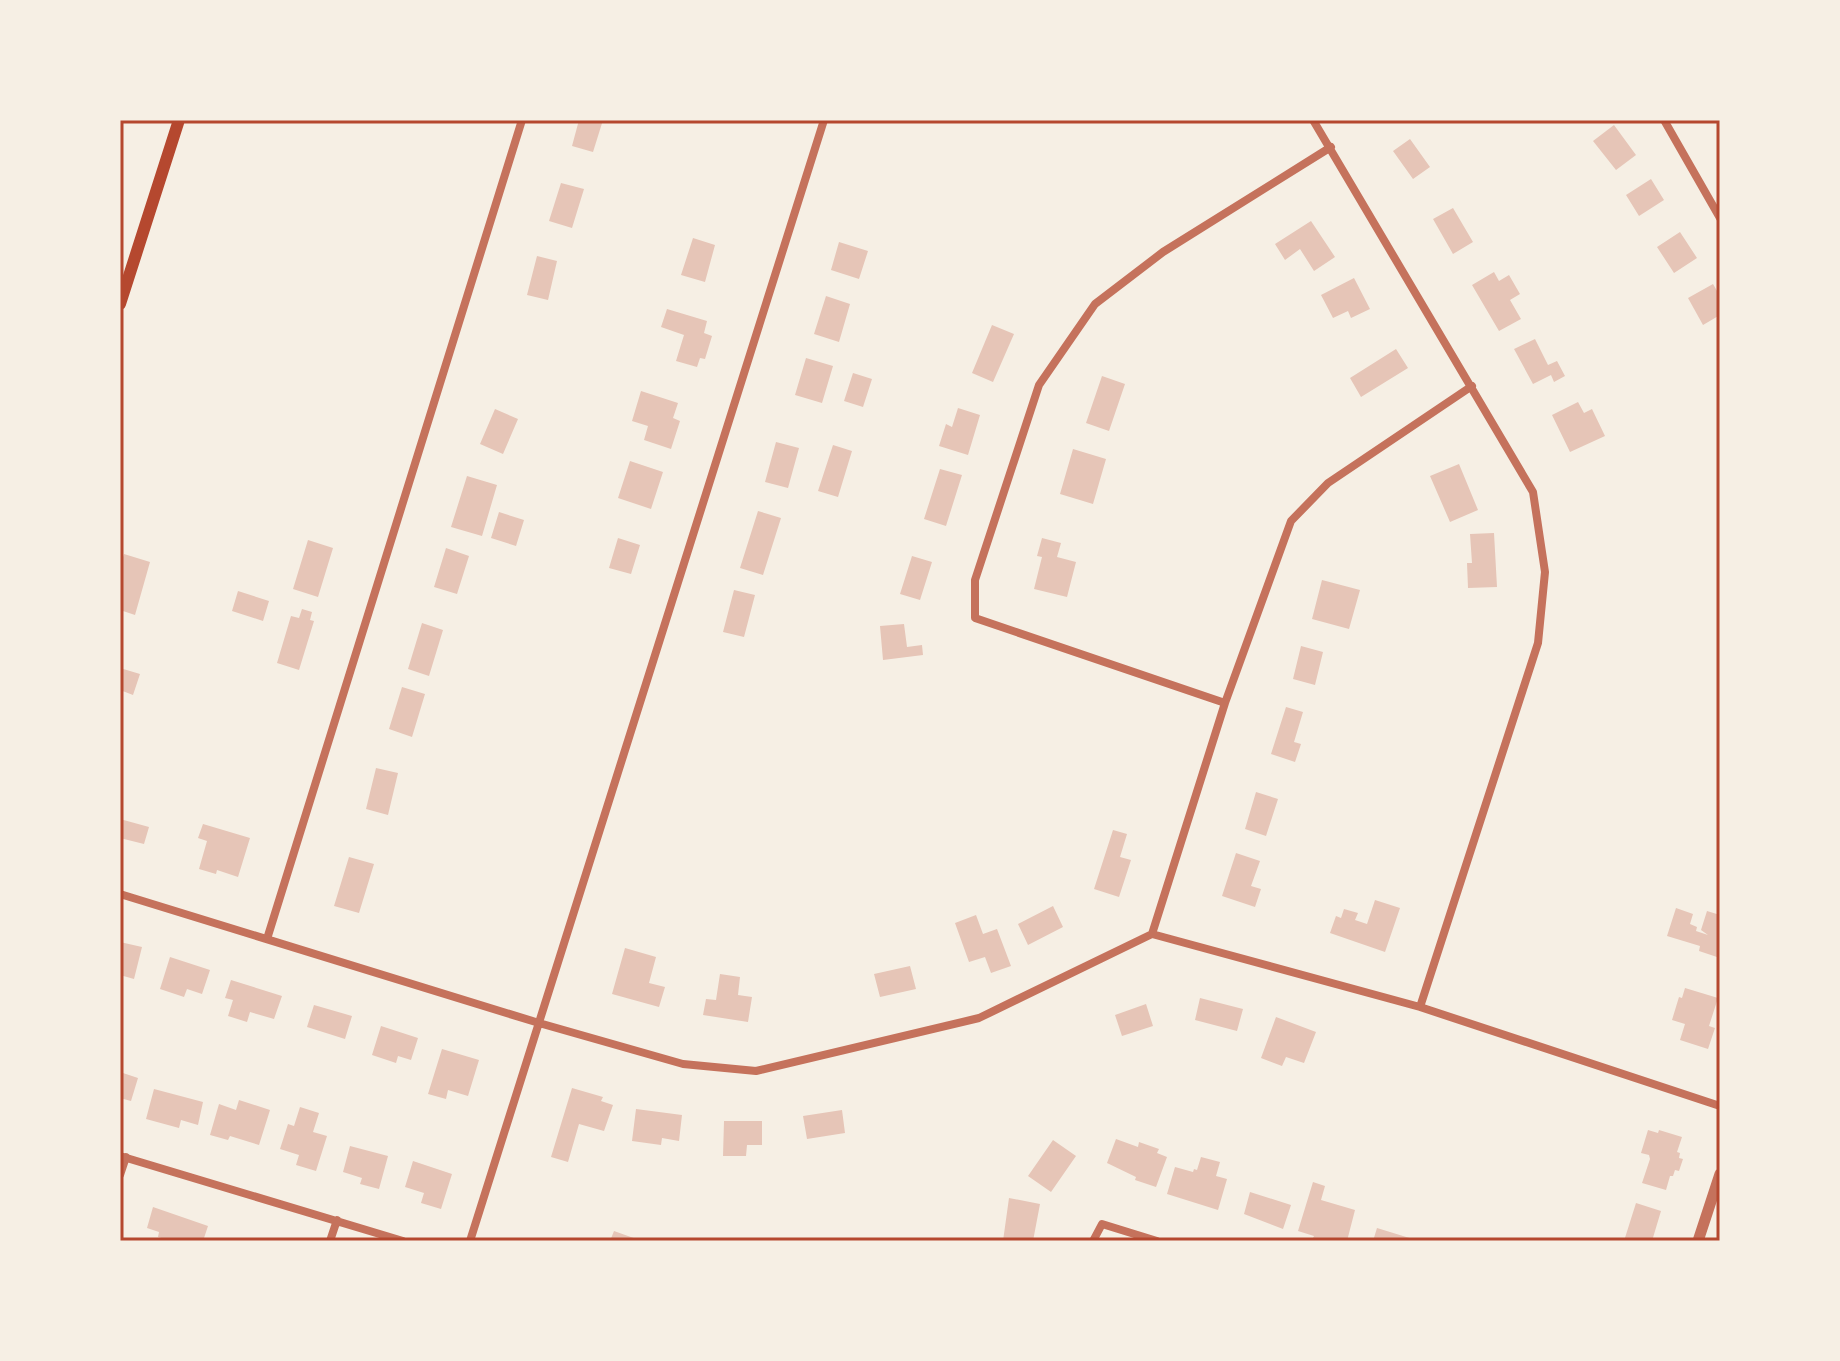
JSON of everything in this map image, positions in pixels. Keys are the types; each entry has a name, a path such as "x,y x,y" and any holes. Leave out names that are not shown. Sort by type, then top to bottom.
{"main road":[{"path":"120,304 179,120"}],"street":[{"path":"267,939 522,120"},
{"path":"470,1241 824,120"},
{"path":"1313,120 1533,492 1545,572 1538,643 1420,1007"},
{"path":"1664,120 1720,218"},
{"path":"1225,703 975,618 975,580 1039,385 1095,304 1163,252 1331,147"},
{"path":"1152,934 1225,703 1291,521 1328,483 1472,386"},
{"path":"120,894 683,1064 756,1071 979,1018 1152,934 1420,1007 1720,1106"},
{"path":"120,1175 123,1156 403,1241"},
{"path":"1698,1241 1720,1174"},
{"path":"330,1241 337,1220"},
{"path":"1093,1241 1102,1224 1157,1241"}],"building":[{"path":"579,120 603,120 593,152 572,146"},
{"path":"1614,125 1636,155 1616,170 1593,141"},
{"path":"1410,139 1430,167 1413,179 1393,151"},
{"path":"1651,179 1664,200 1639,216 1626,195"},
{"path":"561,183 584,189 572,228 549,221"},
{"path":"1453,208 1473,242 1453,254 1433,219"},
{"path":"1311,221 1335,257 1314,271 1300,249 1285,260 1275,244"},
{"path":"1680,232 1697,258 1674,273 1657,247"},
{"path":"693,238 715,245 705,282 681,275"},
{"path":"839,242 868,251 859,279 831,270"},
{"path":"537,256 557,261 548,300 527,295"},
{"path":"1494,272 1499,281 1509,275 1520,294 1510,300 1521,319 1499,331 1472,285"},
{"path":"1354,278 1370,309 1351,318 1348,311 1333,318 1321,295"},
{"path":"1713,284 1720,296 1720,315 1703,325 1688,298"},
{"path":"826,296 850,304 839,342 814,334"},
{"path":"667,309 707,321 704,333 712,336 705,359 700,358 697,367 676,361 684,335 661,327"},
{"path":"992,325 1014,334 993,382 972,373"},
{"path":"1535,339 1548,365 1557,361 1565,376 1554,382 1551,375 1533,384 1514,349"},
{"path":"1396,349 1408,368 1361,397 1350,378"},
{"path":"806,358 833,366 822,403 795,395"},
{"path":"853,373 872,379 863,407 844,401"},
{"path":"1102,376 1125,384 1109,431 1086,423"},
{"path":"641,391 678,403 673,418 680,421 671,449 644,440 648,426 632,421"},
{"path":"1578,402 1584,413 1592,409 1605,436 1570,452 1552,415"},
{"path":"958,408 980,415 968,455 939,446 946,424 952,427"},
{"path":"495,409 518,419 503,454 480,444"},
{"path":"776,442 799,448 788,488 765,482"},
{"path":"833,445 852,451 838,497 818,491"},
{"path":"1073,449 1106,459 1093,504 1060,494"},
{"path":"630,461 663,472 651,509 618,498"},
{"path":"1459,464 1478,510 1450,522 1430,476"},
{"path":"940,469 962,475 946,526 924,519"},
{"path":"467,476 497,485 482,536 451,527"},
{"path":"758,511 781,518 763,575 740,568"},
{"path":"499,512 524,520 516,546 491,538"},
{"path":"1494,533 1497,587 1468,588 1467,563 1472,563 1470,534"},
{"path":"618,538 640,545 631,574 609,568"},
{"path":"1042,538 1061,543 1057,557 1076,562 1067,597 1034,589 1042,557 1037,556"},
{"path":"308,540 333,548 318,597 293,589"},
{"path":"446,548 469,556 457,594 434,587"},
{"path":"124,554 150,562 135,615 120,610 120,567"},
{"path":"912,556 932,562 920,600 900,594"},
{"path":"1322,580 1360,590 1349,629 1312,619"},
{"path":"734,590 755,595 744,637 723,632"},
{"path":"238,591 269,601 263,621 232,611"},
{"path":"302,609 312,612 310,620 314,621 299,670 277,663 291,616 299,618"},
{"path":"422,623 443,630 429,676 408,669"},
{"path":"904,624 907,647 922,645 923,655 883,660 880,626"},
{"path":"1301,646 1323,652 1315,685 1293,679"},
{"path":"120,668 140,674 133,695 120,690"},
{"path":"402,687 425,694 412,737 389,729"},
{"path":"1286,707 1303,712 1294,742 1301,744 1295,762 1271,754"},
{"path":"376,768 398,773 388,815 366,809"},
{"path":"1256,792 1278,799 1266,836 1245,829"},
{"path":"120,819 149,827 144,844 120,838"},
{"path":"203,824 250,838 238,877 217,870 216,874 199,869 207,841 198,838"},
{"path":"1113,830 1127,834 1120,857 1131,860 1119,897 1094,889"},
{"path":"1236,853 1260,861 1251,886 1261,889 1255,907 1222,896"},
{"path":"349,857 374,864 359,913 334,906"},
{"path":"1375,900 1400,908 1385,952 1330,933 1336,916 1341,918 1344,909 1358,913 1355,920 1367,924"},
{"path":"1053,906 1063,927 1028,945 1018,924"},
{"path":"1676,908 1693,914 1690,924 1697,927 1696,931 1708,935 1701,930 1707,911 1720,915 1720,958 1699,951 1700,946 1667,936"},
{"path":"976,915 983,934 997,929 1011,966 991,973 985,957 969,962 955,923"},
{"path":"120,942 142,947 134,979 120,975"},
{"path":"625,948 656,957 649,983 665,987 659,1007 612,994"},
{"path":"170,957 210,970 202,994 187,989 184,997 160,989"},
{"path":"910,966 916,989 880,997 874,974"},
{"path":"720,974 740,977 738,995 752,997 748,1022 703,1015 706,999 716,1000"},
{"path":"231,980 282,996 274,1019 250,1012 247,1022 228,1016 233,1000 225,998"},
{"path":"1685,988 1718,998 1709,1026 1715,1028 1708,1049 1680,1040 1685,1024 1672,1020"},
{"path":"1200,998 1243,1009 1237,1031 1195,1020"},
{"path":"1146,1004 1153,1026 1122,1036 1115,1015"},
{"path":"314,1005 352,1016 345,1039 307,1027"},
{"path":"1276,1017 1316,1032 1304,1063 1286,1057 1282,1066 1261,1058"},
{"path":"381,1026 418,1038 411,1060 398,1056 396,1063 372,1055"},
{"path":"442,1049 479,1060 468,1096 448,1090 446,1099 428,1094"},
{"path":"120,1072 138,1078 131,1101 120,1098"},
{"path":"572,1088 603,1097 601,1101 613,1105 604,1131 579,1124 568,1162 551,1157"},
{"path":"154,1089 203,1102 198,1125 181,1120 179,1128 146,1119"},
{"path":"239,1100 270,1110 259,1145 230,1136 228,1140 210,1135 219,1104 236,1110"},
{"path":"300,1107 319,1113 313,1132 327,1136 316,1171 296,1165 299,1155 280,1149 288,1124 294,1126"},
{"path":"636,1109 682,1115 679,1141 662,1138 661,1145 632,1141"},
{"path":"842,1110 845,1133 807,1139 803,1116"},
{"path":"724,1121 762,1121 762,1145 747,1145 746,1156 723,1156"},
{"path":"1648,1130 1682,1137 1677,1152 1683,1159 1679,1171 1675,1170 1670,1176 1666,1190 1642,1183 1650,1159 1649,1155 1641,1153"},
{"path":"1116,1139 1138,1147 1139,1142 1159,1149 1157,1153 1167,1157 1156,1187 1135,1180 1136,1177 1107,1163"},
{"path":"1053,1140 1076,1156 1051,1192 1028,1176"},
{"path":"350,1146 388,1156 379,1189 360,1184 362,1178 343,1172"},
{"path":"1201,1157 1220,1162 1216,1176 1227,1179 1218,1210 1167,1194 1175,1167 1193,1172 1197,1170"},
{"path":"413,1161 452,1174 441,1209 421,1203 424,1193 405,1187"},
{"path":"1313,1182 1325,1186 1321,1200 1355,1210 1347,1241 1316,1241 1312,1240 1314,1236 1298,1231"},
{"path":"1250,1192 1291,1205 1283,1229 1244,1214"},
{"path":"1009,1198 1040,1204 1033,1241 1003,1241"},
{"path":"1636,1203 1661,1211 1652,1241 1624,1241"},
{"path":"153,1207 208,1226 203,1241 171,1241 158,1237 159,1232 147,1228"},
{"path":"1377,1228 1416,1240 1373,1241"},
{"path":"614,1231 642,1241 610,1241"}]}
